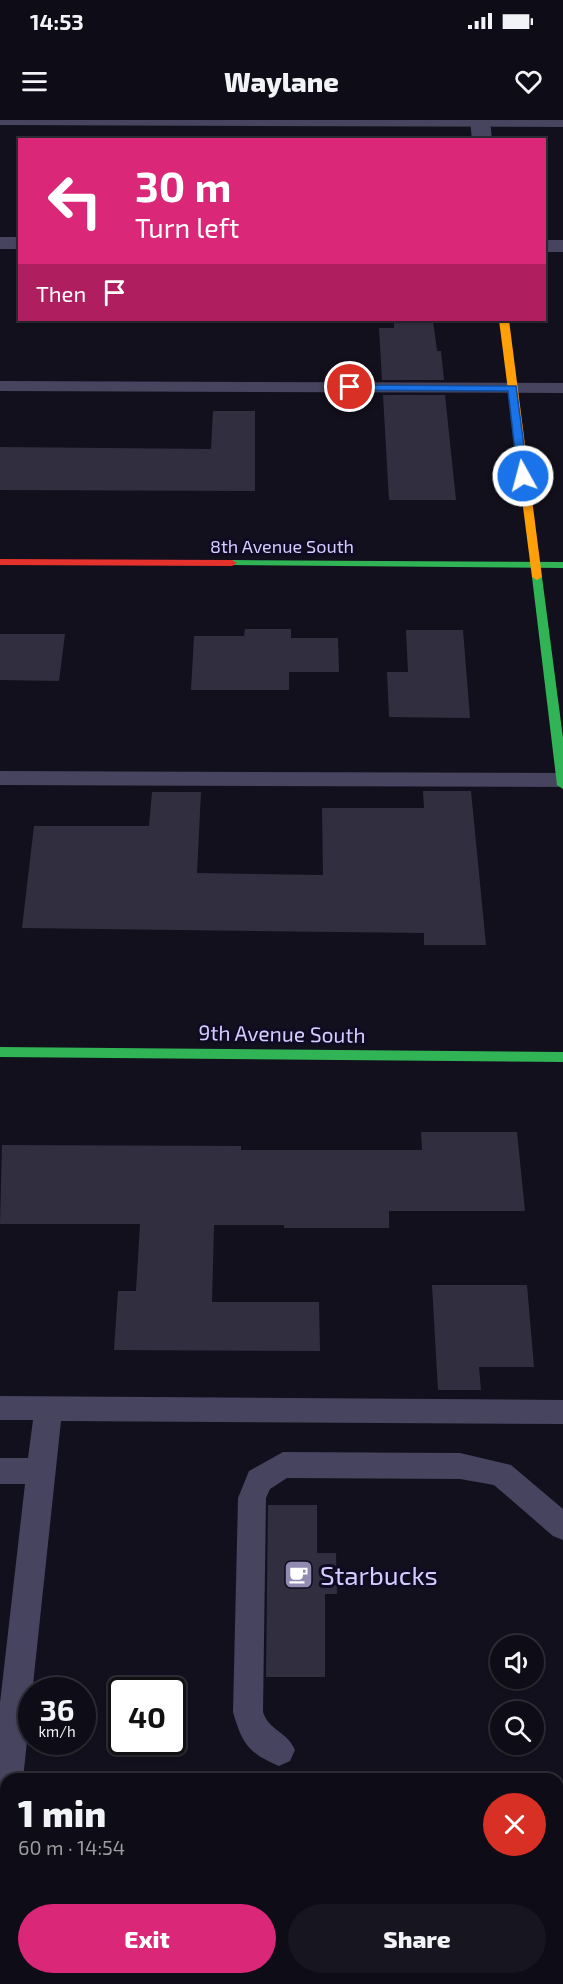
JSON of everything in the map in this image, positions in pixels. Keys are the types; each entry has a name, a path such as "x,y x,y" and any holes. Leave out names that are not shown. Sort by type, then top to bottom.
{"main road":[{"path":"504,321 563,782"},
{"name":"8th Avenue South","path":"0,562 563,565"},
{"name":"9th Avenue South","path":"0,1052 563,1057"}],"street":[{"path":"0,243 18,243"},
{"path":"546,246 563,246"}],"lane":[{"path":"0,121 480,128 563,123"},
{"path":"0,386 563,388"},
{"path":"0,777 563,782"},
{"path":"0,1408 563,1413"},
{"path":"8,1773 48,1409"},
{"path":"279,1750 254,1732 248,1712 252,1498 259,1480 283,1465 460,1466 501,1474 563,1527"},
{"path":"0,1471 41,1471"}],"building":[{"path":"394,321 433,321 437,351 441,351 444,380 382,380 379,328 394,328"},
{"path":"383,395 445,395 456,500 389,500"},
{"path":"213,411 255,411 255,491 0,490 0,447 211,449"},
{"path":"245,629 291,629 291,638 338,638 339,672 289,672 289,690 191,690 194,636 244,636"},
{"path":"406,630 463,630 470,718 389,717 387,672 408,672"},
{"path":"0,634 65,634 59,681 0,680"},
{"path":"423,791 471,791 486,945 424,945 424,933 22,928 34,826 149,826 152,792 201,792 197,873 323,875 322,808 424,808"},
{"path":"421,1132 517,1132 525,1211 389,1211 389,1228 214,1225 212,1302 319,1302 320,1351 114,1350 118,1291 136,1291 140,1224 0,1224 2,1145 241,1146 241,1150 422,1150"},
{"path":"432,1285 527,1285 534,1367 479,1367 481,1390 438,1390"},
{"name":"Starbucks","path":"268,1505 317,1505 317,1553 336,1553 337,1594 325,1594 325,1677 266,1677"}],"traffic: fast":[{"path":"232,563 563,565"},
{"path":"537,577 563,785"},
{"path":"0,1052 563,1057"}],"traffic: slow":[{"path":"504,321 537,577"}],"traffic: jam":[{"path":"0,562 232,563"}],"place":[{"name":"Starbucks","path":"299,1574"}],"route":[{"path":"350,387 513,388 523,476"}]}
